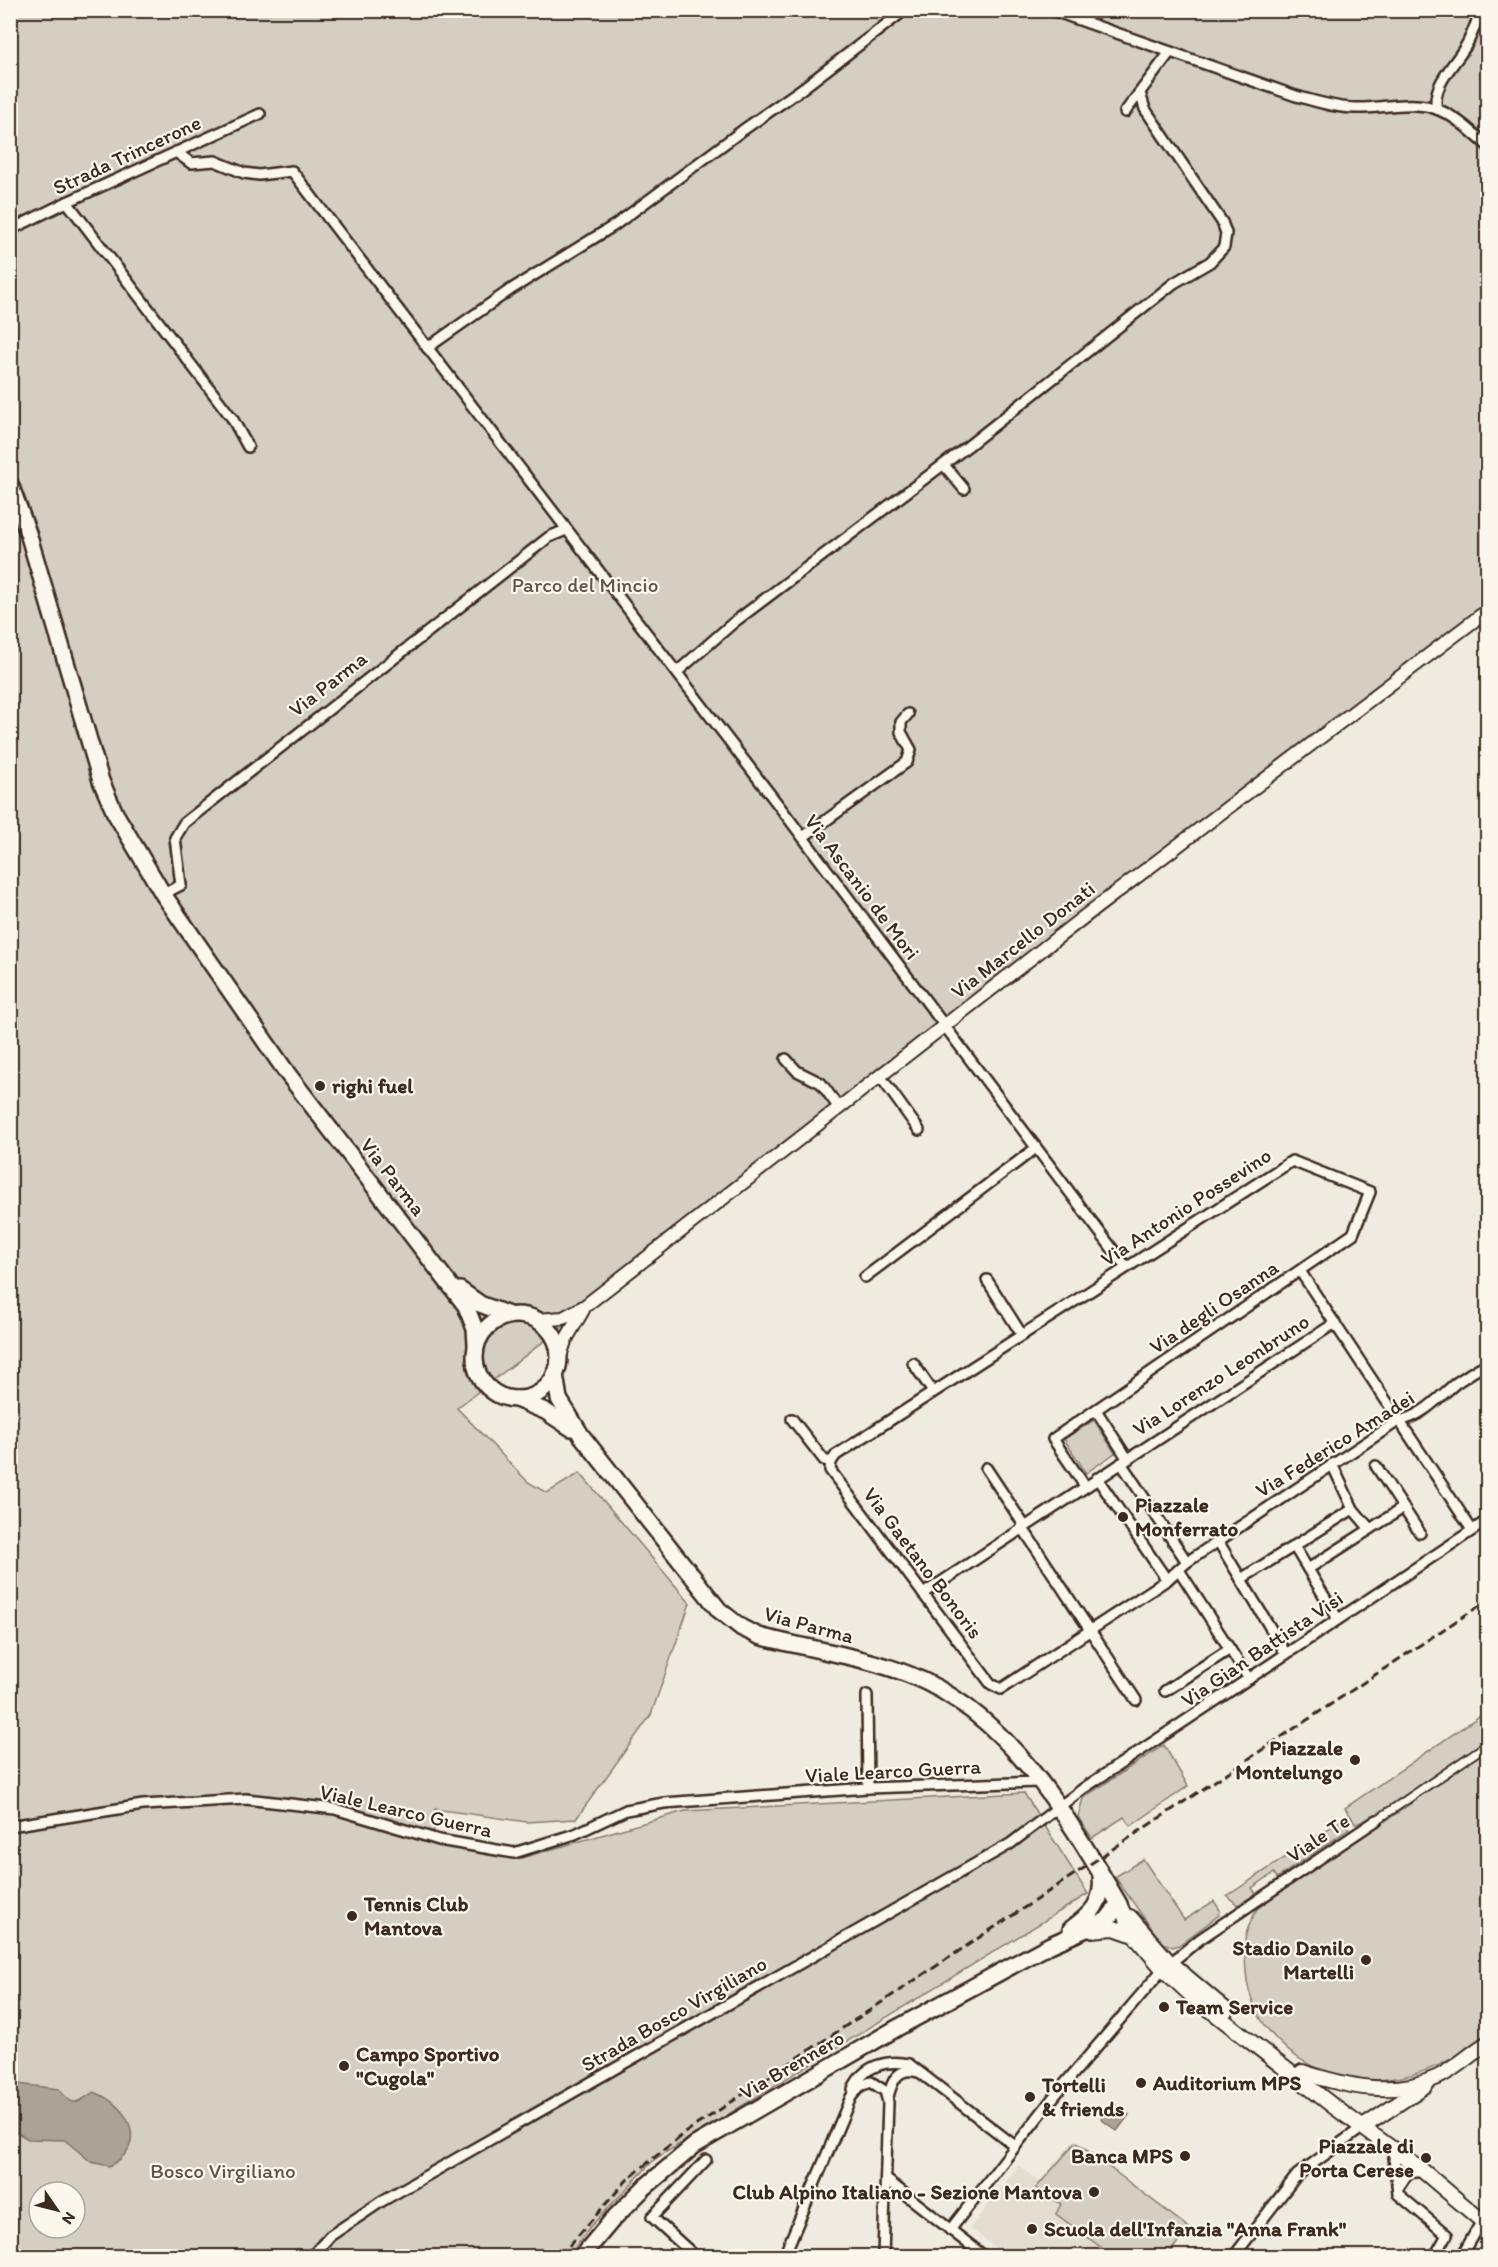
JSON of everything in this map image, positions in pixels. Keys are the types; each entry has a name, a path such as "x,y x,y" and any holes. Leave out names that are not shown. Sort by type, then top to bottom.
{"main road":[{"name":"Via Parma","path":"10,484 35,555 101,781 115,813 163,894 287,1073 446,1279 471,1315 476,1345"},
{"name":"Via Parma","path":"446,1279 480,1304 509,1315"},
{"path":"509,1315 523,1315 537,1320 555,1339 557,1369 540,1392 516,1399 495,1394 482,1381 475,1366 476,1345 483,1331 494,1321 509,1315"},
{"name":"Via Parma","path":"557,1369 559,1399 581,1435 707,1598 732,1621 759,1636 872,1663 929,1683 954,1697 993,1728 1038,1782 1058,1808 1119,1904"},
{"name":"Via Parma","path":"516,1399 546,1411 581,1435"},
{"path":"1094,1911 1102,1888 1101,1873"},
{"path":"1119,1904 1190,1994 1486,2221"},
{"path":"1119,1904 1134,1935 1167,1966 1302,2072 1363,2127"},
{"name":"Via Brennero","path":"1050,1945 1094,1911 1119,1904"},
{"name":"Via Brennero","path":"582,2256 613,2219 645,2187 695,2145 897,2028 1050,1945 1107,1920 1119,1904"},
{"name":"Via Brennero","path":"1050,1945 1107,1927 1134,1935"},
{"path":"1363,2127 1488,2043"},
{"path":"1302,2072 1359,2088 1392,2088 1438,2077"}],"street":[{"path":"428,348 510,290 615,225 803,88 905,10"},
{"path":"1051,10 1296,96 1331,105 1355,108 1414,106 1437,109 1461,122 1488,146"},
{"path":"1437,109 1435,103 1438,88 1468,42 1481,10"},
{"path":"1125,112 1170,52"},
{"path":"677,672 734,623 944,465 1174,283 1210,262 1224,247 1226,233 1222,222 1145,109 1140,93"},
{"name":"Strada Trincerone","path":"10,230 67,201 260,114"},
{"name":"Via Ascanio de Mori","path":"176,152 191,163 215,161 244,173 259,175 292,171 803,837 1126,1267"},
{"path":"67,201 232,418 248,447"},
{"path":"944,465 964,489"},
{"name":"Via Parma","path":"163,894 180,885 175,838 184,823 549,537 566,530"},
{"name":"Via Marcello Donati","path":"537,1320 563,1318 585,1306 944,1026 1488,610"},
{"path":"803,837 907,762 911,750 901,732 901,722 908,714"},
{"path":"786,1059 797,1071 821,1083 839,1108"},
{"path":"880,1076 919,1130"},
{"path":"865,1277 1036,1148"},
{"name":"Via Antonio Possevino","path":"831,1462 836,1455 1292,1161 1370,1192 1353,1234"},
{"name":"Via degli Osanna","path":"1085,1486 1053,1439 1353,1234"},
{"path":"1300,1271 1472,1530"},
{"path":"987,1280 1022,1335"},
{"name":"Via Marcello Donati","path":"557,1369 568,1335 585,1306"},
{"name":"Via Lorenzo Leonbruno","path":"923,1594 1023,1526 1335,1323"},
{"path":"913,1363 933,1392"},
{"name":"Via Federico Amadei","path":"991,1684 1001,1689 1013,1682 1167,1580 1187,1562 1332,1464 1398,1421 1410,1419 1427,1408 1456,1383 1488,1363"},
{"path":"1096,1410 1187,1562"},
{"path":"792,1419 824,1460 831,1462"},
{"name":"Via Gaetano Bonoris","path":"831,1462 830,1470 991,1684"},
{"path":"1332,1464 1353,1509 1370,1529"},
{"path":"1376,1466 1420,1533"},
{"path":"986,1468 1136,1700"},
{"path":"1097,1478 1167,1580"},
{"path":"1308,1569 1404,1508"},
{"path":"1241,1579 1353,1509"},
{"name":"Via Gian Battista Visi","path":"1058,1808 1488,1520"},
{"path":"1218,1541 1286,1654"},
{"path":"1294,1546 1338,1619"},
{"path":"1179,1570 1249,1679"},
{"path":"1166,1691 1230,1649"},
{"path":"867,1695 868,1788"},
{"name":"Viale Te","path":"950,2230 1120,2016 1167,1966 1208,1934 1488,1744"},
{"name":"Viale Learco Guerra","path":"10,1826 123,1807 246,1799 335,1809 439,1840 514,1853 575,1834 626,1810 664,1803 868,1788 1038,1782"},
{"name":"Strada Bosco Virgiliano","path":"312,2256 330,2236 382,2201 1010,1844 1058,1808"},
{"path":"784,2256 861,2076 880,2064 894,2062 909,2064 1016,2146"},
{"path":"883,2256 888,2102 891,2084 899,2074 912,2070 927,2078"},
{"path":"851,2097 860,2085 876,2084 885,2091 888,2102"},
{"path":"1234,2256 1296,2175 1363,2127"},
{"path":"1393,2148 1398,2194 1447,2235 1435,2256"},
{"path":"695,2256 652,2217 706,2160"},
{"path":"1398,2188 1408,2173 1423,2171"},
{"path":"887,2180 984,2256"},
{"path":"1462,2256 1486,2221"}],"shaded area":[{"path":"18,2084 59,2089 72,2102 79,2101 94,2092 106,2098 117,2106 130,2126 132,2137 129,2148 122,2158 109,2166 91,2162 65,2140 28,2139 11,2129 11,2096"},
{"path":"1113,2103 1129,2115 1117,2131 1101,2119"},
{"path":"1074,2141 1191,2228 1169,2256 1006,2256 970,2228 1019,2165 1039,2182"}],"green space":[{"name":"Parco del Mincio","path":"11,11 1487,11 1487,617 457,1408 528,1482 547,1493 580,1473 690,1603 651,1715 576,1819 527,1822 435,1809 433,1843 518,1859 685,1811 1024,1793 1088,1894 655,2159 589,2228 569,2256 11,2256"},
{"path":"1094,1420 1115,1453 1086,1473 1064,1439"},
{"name":"Stadio Danilo Martelli","path":"1487,1711 1488,2031 1465,2050 1440,2065 1412,2075 1384,2080 1355,2079 1327,2073 1301,2060 1278,2041 1256,2010 1249,1991 1246,1972 1245,1938 1249,1925 1258,1907 1412,1803 1356,1824 1345,1808"},
{"path":"1164,1745 1188,1786 1131,1826 1124,1817 1092,1838 1078,1817 1083,1798"},
{"path":"1343,1819 1349,1829 1277,1878 1274,1873 1252,1888 1256,1894 1238,1905 1227,1896"},
{"path":"1143,1859 1184,1920 1214,1901 1220,1910 1219,1915 1179,1945 1173,1947 1161,1942 1115,1877"},
{"path":"1076,2142 1189,2228 1167,2256 1142,2256 1128,2253 1127,2256 1113,2256 1056,2214 1061,2204 1036,2188"}],"railway":[{"path":"560,2256 627,2180 683,2134 1488,1600"}],"place":[{"name":"righi fuel","path":"320,1086"},
{"name":"Piazzale Monferrato","path":"1123,1517"},
{"name":"Piazzale Montelungo","path":"1355,1760"},
{"name":"Tennis Club Mantova","path":"352,1916"},
{"name":"Stadio Danilo Martelli","path":"1366,1960"},
{"name":"Team Service","path":"1164,2007"},
{"name":"Campo Sportivo \"Cugola\"","path":"344,2066"},
{"name":"Auditorium MPS","path":"1141,2083"},
{"name":"Tortelli & friends","path":"1030,2097"},
{"name":"Banca MPS","path":"1185,2156"},
{"name":"Piazzale di Porta Cerese","path":"1426,2158"},
{"name":"Club Alpino Italiano - Sezione Mantova","path":"1094,2192"},
{"name":"Scuola dell'Infanzia \"Anna Frank\"","path":"1032,2229"}],"park label":[{"name":"Bosco Virgiliano","path":"223,2171"}]}
